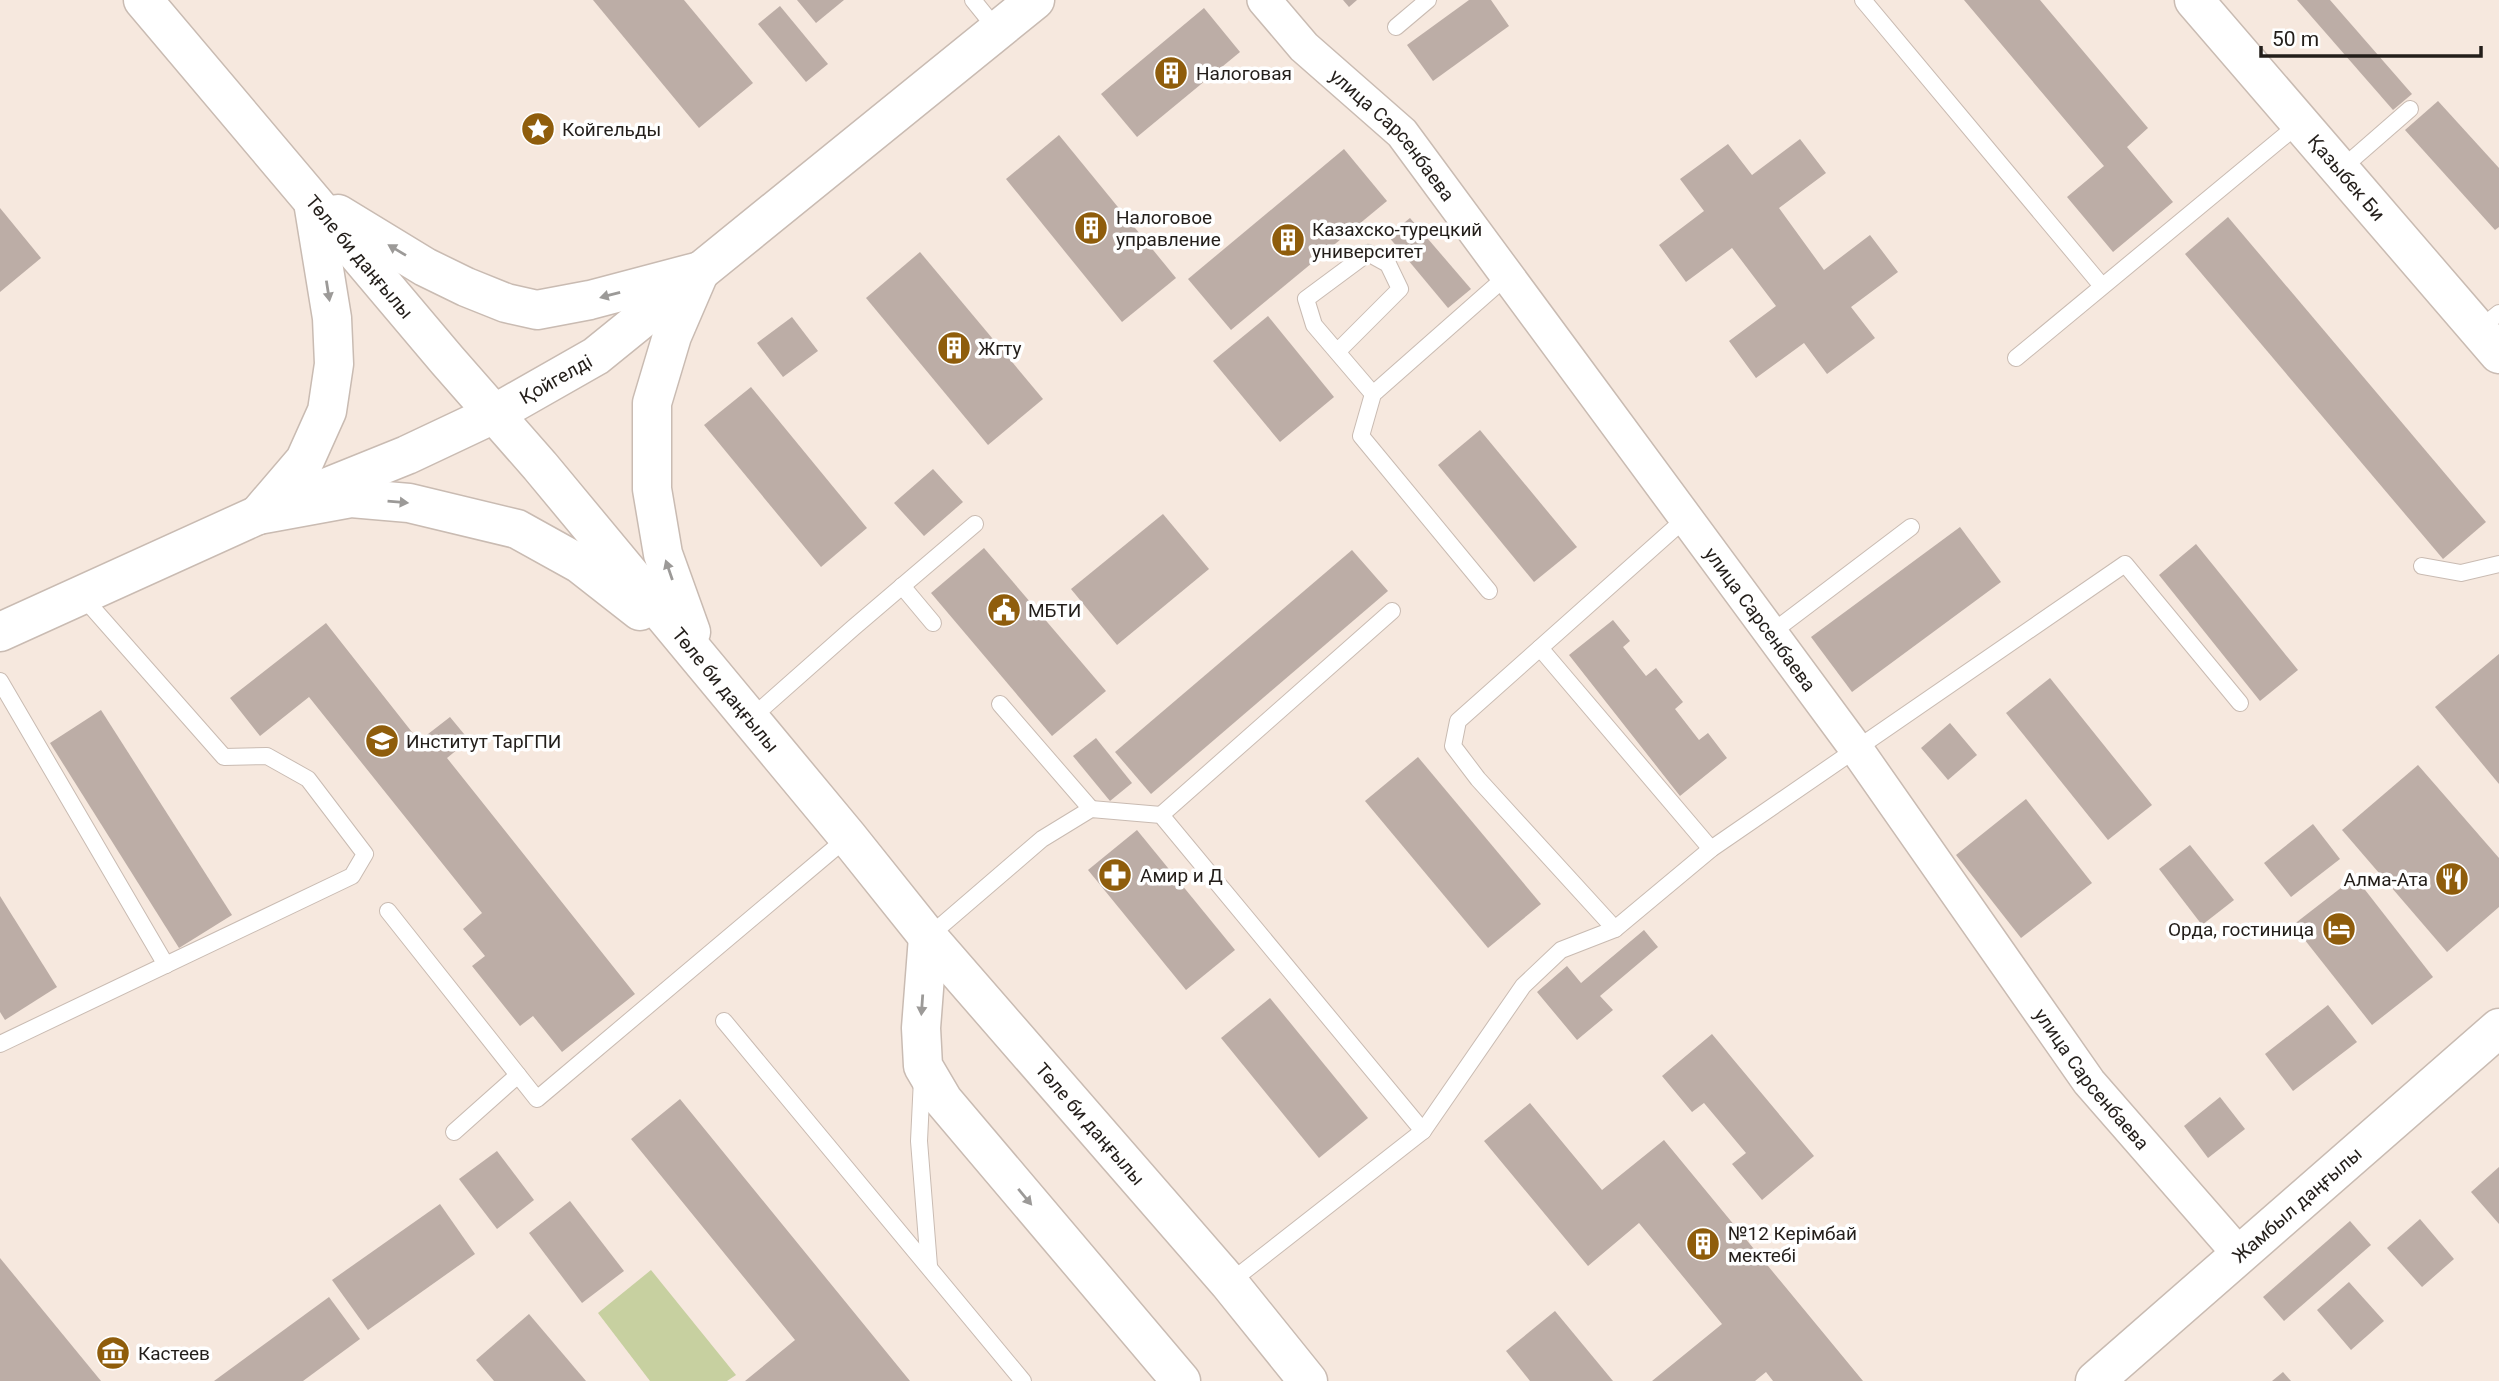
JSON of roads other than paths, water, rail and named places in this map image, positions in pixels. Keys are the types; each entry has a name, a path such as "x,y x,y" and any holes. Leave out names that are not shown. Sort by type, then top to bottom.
{"main road":[{"name":"Төле би даңғылы","path":"143,0 540,466 928,937 1229,1283 1308,1381"},
{"name":"Қойгелді","path":"0,632 258,515 407,455 494,414 596,356 1035,0"},
{"name":"Қазыбек Би","path":"2194,0 2340,170 2492,332"},
{"path":"312,199 445,277 506,303 537,310 590,300 700,271"},
{"path":"258,515 305,460 327,411 334,364 332,318 312,199"},
{"path":"699,657 663,555 652,489 652,403 672,336 700,271"},
{"path":"258,515 351,499 409,503 517,529 580,564 699,657"},
{"path":"928,937 921,1028 923,1066 943,1100 1181,1381"},
{"name":"Жамбыл даңғылы","path":"2095,1381 2499,1028"},
{"path":"1279,1342 1319,1381"}],"street":[{"name":"улица Сарсенбаева","path":"1264,0 1304,47 1402,133 1857,750 2088,1082 2240,1255"}],"lane":[{"path":"973,0 999,31"},
{"path":"1396,27 1428,0"},
{"path":"1863,0 2102,286"},
{"path":"2340,170 2410,109"},
{"path":"2016,358 2300,123"},
{"path":"1337,352 1400,289 1388,264 1368,253 1306,299 1314,325 1337,352 1373,394"},
{"path":"1489,590 1362,436 1373,394 1508,275"},
{"path":"1615,929 1478,779 1453,746 1458,721 1686,518"},
{"path":"749,720 975,524"},
{"path":"1771,633 1911,527"},
{"path":"1229,1283 1423,1131 1523,986 1561,950 1615,929 1711,849 2125,564 2240,703"},
{"path":"2422,566 2461,573 2499,564"},
{"path":"902,586 933,624"},
{"path":"0,1045 352,876 365,854 308,779 267,757 224,757 82,596"},
{"path":"1161,815 1392,611"},
{"path":"1540,648 1711,849"},
{"path":"0,681 166,965"},
{"path":"1000,704 1091,809"},
{"path":"928,937 1042,839 1091,809 1161,815 1423,1131"},
{"path":"388,911 537,1099 848,837"},
{"path":"724,1021 1023,1381"},
{"path":"923,1066 919,1141 929,1266"},
{"path":"454,1132 518,1074"}],"place":[{"name":"Налоговая","path":"1171,73"},
{"name":"Койгельды","path":"538,129"},
{"name":"Налоговое управление","path":"1091,228"},
{"name":"Казахско-турецкий университет","path":"1288,240"},
{"name":"Жгту","path":"954,348"},
{"name":"МБТИ","path":"1004,610"},
{"name":"Институт ТарГПИ","path":"382,741"},
{"name":"Амир и Д","path":"1115,875"},
{"name":"Алма-Ата","path":"2452,879"},
{"name":"Орда, гостиница","path":"2339,929"},
{"name":"№12 Керімбай мектебі","path":"1703,1244"},
{"name":"Кастеев","path":"113,1353"}]}
